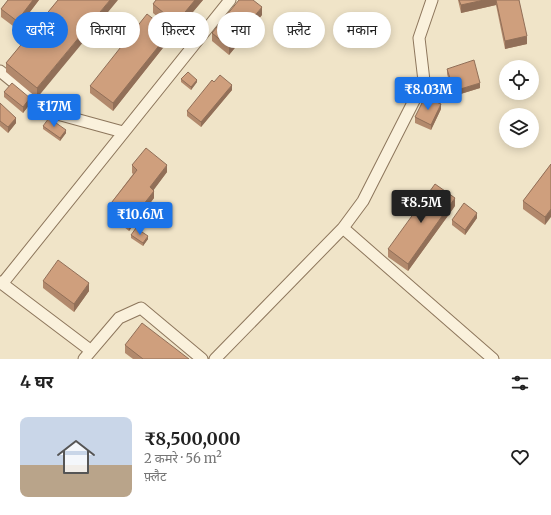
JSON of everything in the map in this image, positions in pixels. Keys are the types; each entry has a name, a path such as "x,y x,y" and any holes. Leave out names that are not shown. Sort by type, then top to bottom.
{"street":[{"path":"202,359 141,308 119,318 87,355 1,283 230,0"},
{"path":"215,359 343,228 362,201 424,81 419,38 432,0"},
{"path":"0,71 50,112 123,132"},
{"path":"343,228 493,359"}],"building":[{"path":"8,0 33,0 24,12 12,12 12,17 1,9"},
{"path":"58,0 110,0 100,12 76,12 76,41 37,88 6,63 18,48 68,48 68,12 48,12"},
{"path":"156,0 195,0 185,12 163,12 153,4"},
{"path":"239,0 253,0 262,7 258,12 229,12"},
{"path":"459,0 484,0 461,5"},
{"path":"496,0 519,0 527,36 505,41"},
{"path":"147,14 148,15 148,48 157,48 113,103 90,86 120,48 140,48 140,23"},
{"path":"217,27 217,37 212,33"},
{"path":"474,60 480,83 454,91 447,69"},
{"path":"188,72 197,80 191,87 181,79"},
{"path":"220,75 232,85 201,122 187,111 212,80 214,82"},
{"path":"12,83 30,98 23,107 4,92"},
{"path":"425,97 441,104 431,125 415,117"},
{"path":"0,103 16,118 8,127 0,121"},
{"path":"49,118 66,130 60,138 43,126"},
{"path":"146,148 167,165 150,187 154,191 129,223 108,207 137,170 132,165"},
{"path":"551,164 551,209 545,217 523,201"},
{"path":"435,184 455,198 408,264 388,249"},
{"path":"464,203 477,213 465,230 452,220"},
{"path":"136,228 148,236 143,243 131,235"},
{"path":"58,260 89,283 74,304 43,281"},
{"path":"142,323 189,359 143,359 125,345"}]}
